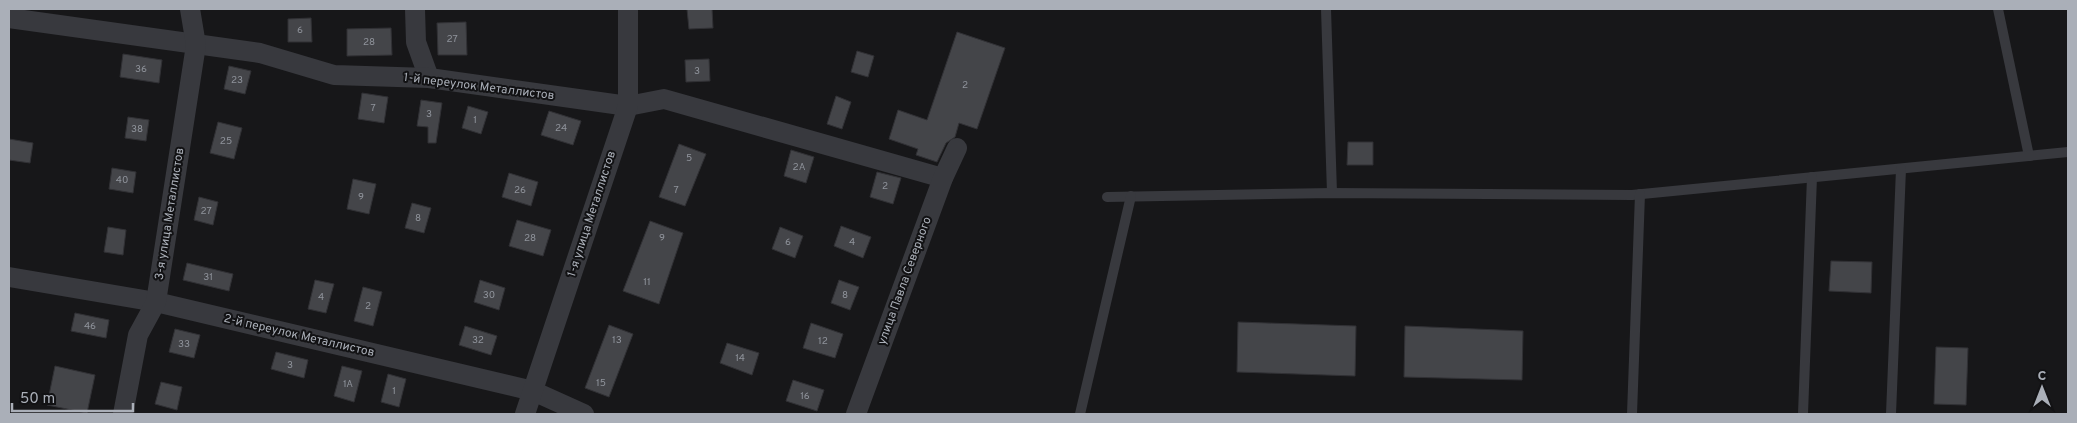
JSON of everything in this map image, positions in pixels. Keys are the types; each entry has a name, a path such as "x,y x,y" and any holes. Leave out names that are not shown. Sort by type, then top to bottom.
{"street":[{"name":"3-я улица Металлистов","path":"123,414 138,335 156,302 196,45 190,9"},
{"path":"415,9 416,42 429,78"},
{"name":"1-я улица Металлистов","path":"525,414 628,106 628,9"},
{"name":"1-й переулок Металлистов","path":"9,18 196,45 260,52 334,75 429,78 628,106 664,99 943,178"},
{"name":"улица Павла Северного","path":"856,414 943,178 957,148"},
{"name":"2-й переулок Металлистов","path":"9,277 156,302 533,391 584,414"}],"lane":[{"path":"1326,9 1332,193"},
{"path":"1998,9 2029,156"},
{"path":"1107,197 1332,193 1640,194 2068,152"},
{"path":"1891,414 1901,169"},
{"path":"1803,414 1812,177"},
{"path":"1632,414 1640,194"},
{"path":"1080,414 1131,196"}],"building":[{"path":"687,9 712,9 713,28 689,29"},
{"path":"311,18 312,42 288,42 288,19"},
{"path":"466,22 467,55 438,55 437,23"},
{"path":"391,28 392,55 347,56 347,29"},
{"path":"957,32 1005,48 977,129 959,123 955,137 946,143 937,162 916,155 918,149 889,139 898,110 927,120"},
{"path":"857,51 874,56 868,77 851,72"},
{"path":"123,54 162,60 159,83 120,77"},
{"path":"709,59 710,81 686,82 685,60"},
{"path":"229,66 251,71 245,94 224,89"},
{"path":"362,93 388,97 384,123 358,119"},
{"path":"836,96 851,102 842,129 827,124"},
{"path":"421,100 442,103 436,143 428,143 428,127 417,126"},
{"path":"468,106 488,112 481,134 462,128"},
{"path":"549,111 581,121 573,145 541,135"},
{"path":"128,117 149,120 146,141 125,138"},
{"path":"218,122 242,128 234,159 210,153"},
{"path":"9,139 33,143 30,163 9,160"},
{"path":"1348,142 1373,142 1373,165 1347,165"},
{"path":"679,144 706,154 685,206 659,197"},
{"path":"791,150 814,157 806,183 784,176"},
{"path":"112,168 136,172 133,193 109,189"},
{"path":"877,172 901,178 893,204 870,197"},
{"path":"509,173 538,182 531,206 502,197"},
{"path":"353,179 376,184 369,214 347,209"},
{"path":"199,197 218,202 213,225 194,220"},
{"path":"412,203 431,208 424,233 405,228"},
{"path":"517,220 551,230 543,256 509,246"},
{"path":"650,221 683,233 659,304 623,291"},
{"path":"841,226 871,237 863,258 834,246"},
{"path":"108,227 126,230 123,255 104,252"},
{"path":"780,227 803,236 795,258 772,249"},
{"path":"1831,261 1872,262 1871,293 1829,291"},
{"path":"187,263 233,274 229,291 183,280"},
{"path":"315,280 334,284 326,313 308,309"},
{"path":"480,280 505,288 499,310 474,302"},
{"path":"839,280 859,287 850,310 831,303"},
{"path":"363,287 382,292 373,326 354,321"},
{"path":"75,313 109,320 106,338 71,331"},
{"path":"1238,322 1356,326 1355,376 1237,372"},
{"path":"811,323 843,334 835,358 803,348"},
{"path":"609,325 633,334 609,397 585,388"},
{"path":"465,326 497,336 491,355 459,345"},
{"path":"1405,326 1523,331 1522,380 1404,377"},
{"path":"175,329 200,335 194,358 169,352"},
{"path":"727,343 759,353 752,375 720,363"},
{"path":"1936,347 1968,348 1966,405 1934,404"},
{"path":"276,352 308,360 304,378 271,369"},
{"path":"55,366 95,375 87,413 47,405"},
{"path":"342,366 362,371 354,402 334,396"},
{"path":"388,374 406,379 399,407 381,402"},
{"path":"793,380 824,390 817,411 786,401"},
{"path":"161,382 182,387 177,410 155,404"}]}
